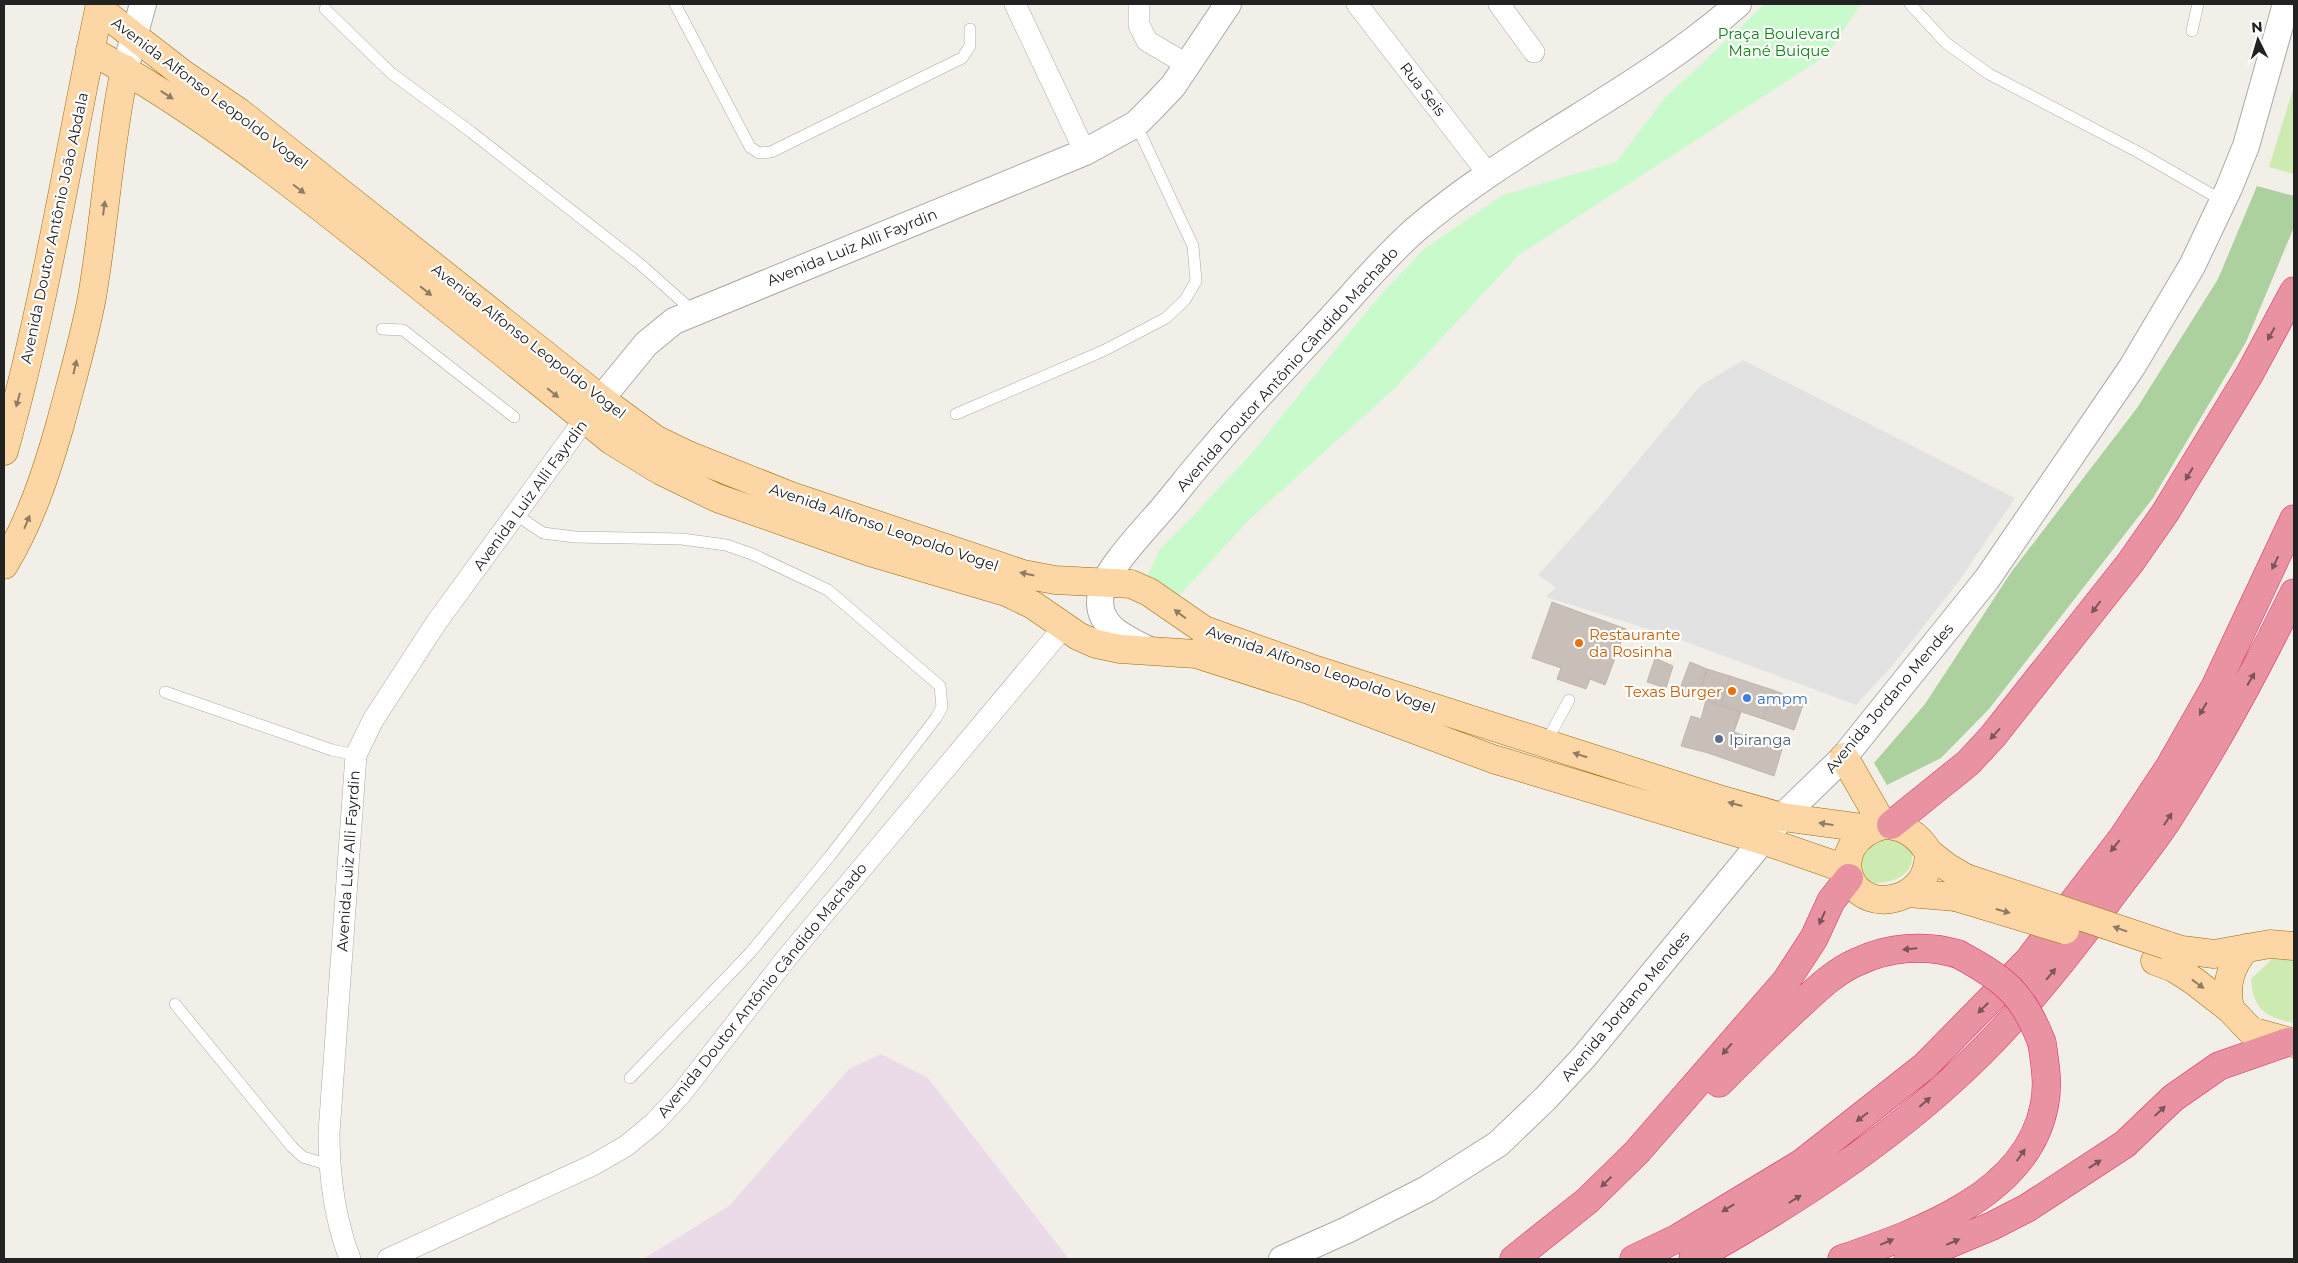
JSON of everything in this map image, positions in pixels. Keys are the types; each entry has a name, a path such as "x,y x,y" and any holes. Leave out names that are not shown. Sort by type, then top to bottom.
{"highway":[{"path":"1882,826 1968,763 1993,736 2125,570 2165,513 2218,427 2249,375 2294,291"},
{"path":"1634,1259 1678,1238 1817,1151 1925,1066 2028,961 2122,836 2170,766 2215,687 2294,518"},
{"path":"1693,1259 1750,1227 1835,1173 1904,1121 1966,1068 2008,1025 2064,958 2165,823 2255,672 2294,593"},
{"path":"1514,1259 1587,1201 1637,1152 1786,981 1814,938 1830,902 1848,874"},
{"path":"1637,1152 1680,1120 1824,982 1856,962 1881,953 1909,948 1938,948 1958,954 1986,969 2015,993 2032,1017 2042,1043 2047,1079 2044,1107 2037,1131 2020,1158 1997,1184 1974,1202 1921,1228 1842,1259"},
{"path":"1908,1259 1925,1254 1992,1226 2028,1208 2124,1144 2173,1098 2219,1066 2278,1045"}],"main road":[{"name":"Avenida Alfonso Leopoldo Vogel","path":"99,6 134,38 182,74 239,112 593,409 612,441 661,471 718,498 870,552 1006,592 1033,605 1063,628 1096,644 1120,649 1196,654 1306,689 1493,759 1762,840 1848,874"},
{"name":"Avenida Doutor Antônio João Abdala","path":"4,451 19,396 40,303 99,6"},
{"name":"Avenida Alfonso Leopoldo Vogel","path":"90,50 126,69 229,137 593,409 688,456 791,496 1023,574 1055,580 1118,582 1141,588 1162,600 1204,630 1310,668 1722,800 1782,817 1882,826"},
{"path":"4,565 20,538 36,498 70,389 92,298 115,117 126,69"},
{"path":"1844,757 1882,826"},
{"path":"1929,853 1924,876 1918,886 1892,900 1875,900 1860,892 1848,874 1849,852 1858,838 1882,826 1903,828 1923,842 1929,853 1947,868 1961,888"},
{"path":"1908,893 1961,888 2161,953 2214,954 2270,944 2294,946"},
{"path":"2230,1008 2228,989 2231,970 2246,948"},
{"path":"2161,953 2174,968 2278,1045"}],"street":[{"path":"126,69 143,4"},
{"path":"1016,4 1085,152"},
{"path":"1139,4 1139,25 1147,41 1188,65"},
{"name":"Avenida Luiz Alli Fayrdin","path":"350,1259 334,1207 329,1165 356,755 373,720 436,623 593,409 646,344 674,321 1085,152 1136,124 1173,86 1228,4"},
{"name":"Rua Seis","path":"1356,4 1489,174"},
{"path":"1499,4 1534,52"},
{"name":"Avenida Doutor Antônio Cândido Machado","path":"1149,650 1116,634 1109,626 1101,610 1101,592 1105,582 1123,556 1212,448 1378,265 1416,230 1489,174 1658,67 1710,28 1738,4"},
{"name":"Avenida Jordano Mendes","path":"1282,1259 1347,1230 1427,1189 1498,1144 1545,1099 1584,1057 1782,817 1844,757 1986,580 2132,367 2192,266 2223,202 2246,146 2286,4"},
{"name":"Avenida Doutor Antônio Cândido Machado","path":"388,1259 593,1165 626,1146 654,1123 681,1094 785,960 1063,628"}],"lane":[{"path":"675,4 750,147 759,153 770,152 962,58 970,46 970,29"},
{"path":"1910,4 1946,43 1989,74 2138,152 2223,202"},
{"path":"2192,31 2198,4"},
{"path":"325,9 391,73 471,132 640,264 694,312"},
{"path":"956,414 1103,351 1166,318 1185,300 1196,281 1193,246 1136,124"},
{"path":"382,329 403,330 514,417"},
{"path":"516,514 544,533 576,537 682,539 726,545 752,554 828,590 940,686 942,707 936,718 830,856 750,953 630,1078"},
{"path":"165,692 332,750 356,755"},
{"path":"1545,744 1569,700"},
{"path":"175,1004 292,1147 303,1157 329,1165"}],"shaded area":[{"path":"1743,360 2015,498 1959,581 1892,666 1856,705 1667,635 1546,597 1556,587 1538,575 1602,504 1700,386"},
{"path":"881,1054 928,1078 1069,1259 643,1259 729,1206 849,1069"}],"green space":[{"name":"Praça Boulevard Mané Buique","path":"1765,4 1861,4 1827,55 1519,255 1396,387 1249,520 1178,597 1144,583 1160,549 1251,454 1376,300 1424,249 1503,195 1616,162 1665,98"},
{"path":"2294,86 2294,174 2269,167"},
{"path":"2257,186 2294,196 2294,227 2246,342 2153,498 1989,709 1941,758 1887,785 1874,763 1925,704 2012,571 2137,408 2218,279"},
{"path":"1893,838 1910,848 1912,857 1910,867 1895,879 1882,883 1868,883 1853,855 1883,839"},
{"path":"2274,957 2294,960 2294,1023 2268,1014 2262,1010 2254,998 2251,979"}],"building":[{"name":"Restaurante da Rosinha","path":"1552,602 1626,629 1605,685 1590,679 1586,689 1557,679 1561,668 1532,658"},
{"path":"1655,658 1673,666 1666,688 1647,682"},
{"path":"1690,662 1707,669 1698,697 1679,691"},
{"path":"1707,669 1730,676 1721,705 1698,697"},
{"name":"ampm","path":"1730,676 1773,690 1763,719 1721,705"},
{"path":"1773,690 1804,702 1794,730 1763,719"},
{"name":"Ipiranga","path":"1706,700 1741,712 1734,732 1782,749 1774,776 1708,753 1681,746 1691,716 1701,719"}],"place":[{"name":"Restaurante da Rosinha","path":"1579,643"},
{"name":"Texas Burger","path":"1732,691"},
{"name":"ampm","path":"1747,698"},
{"name":"Ipiranga","path":"1719,739"}]}
